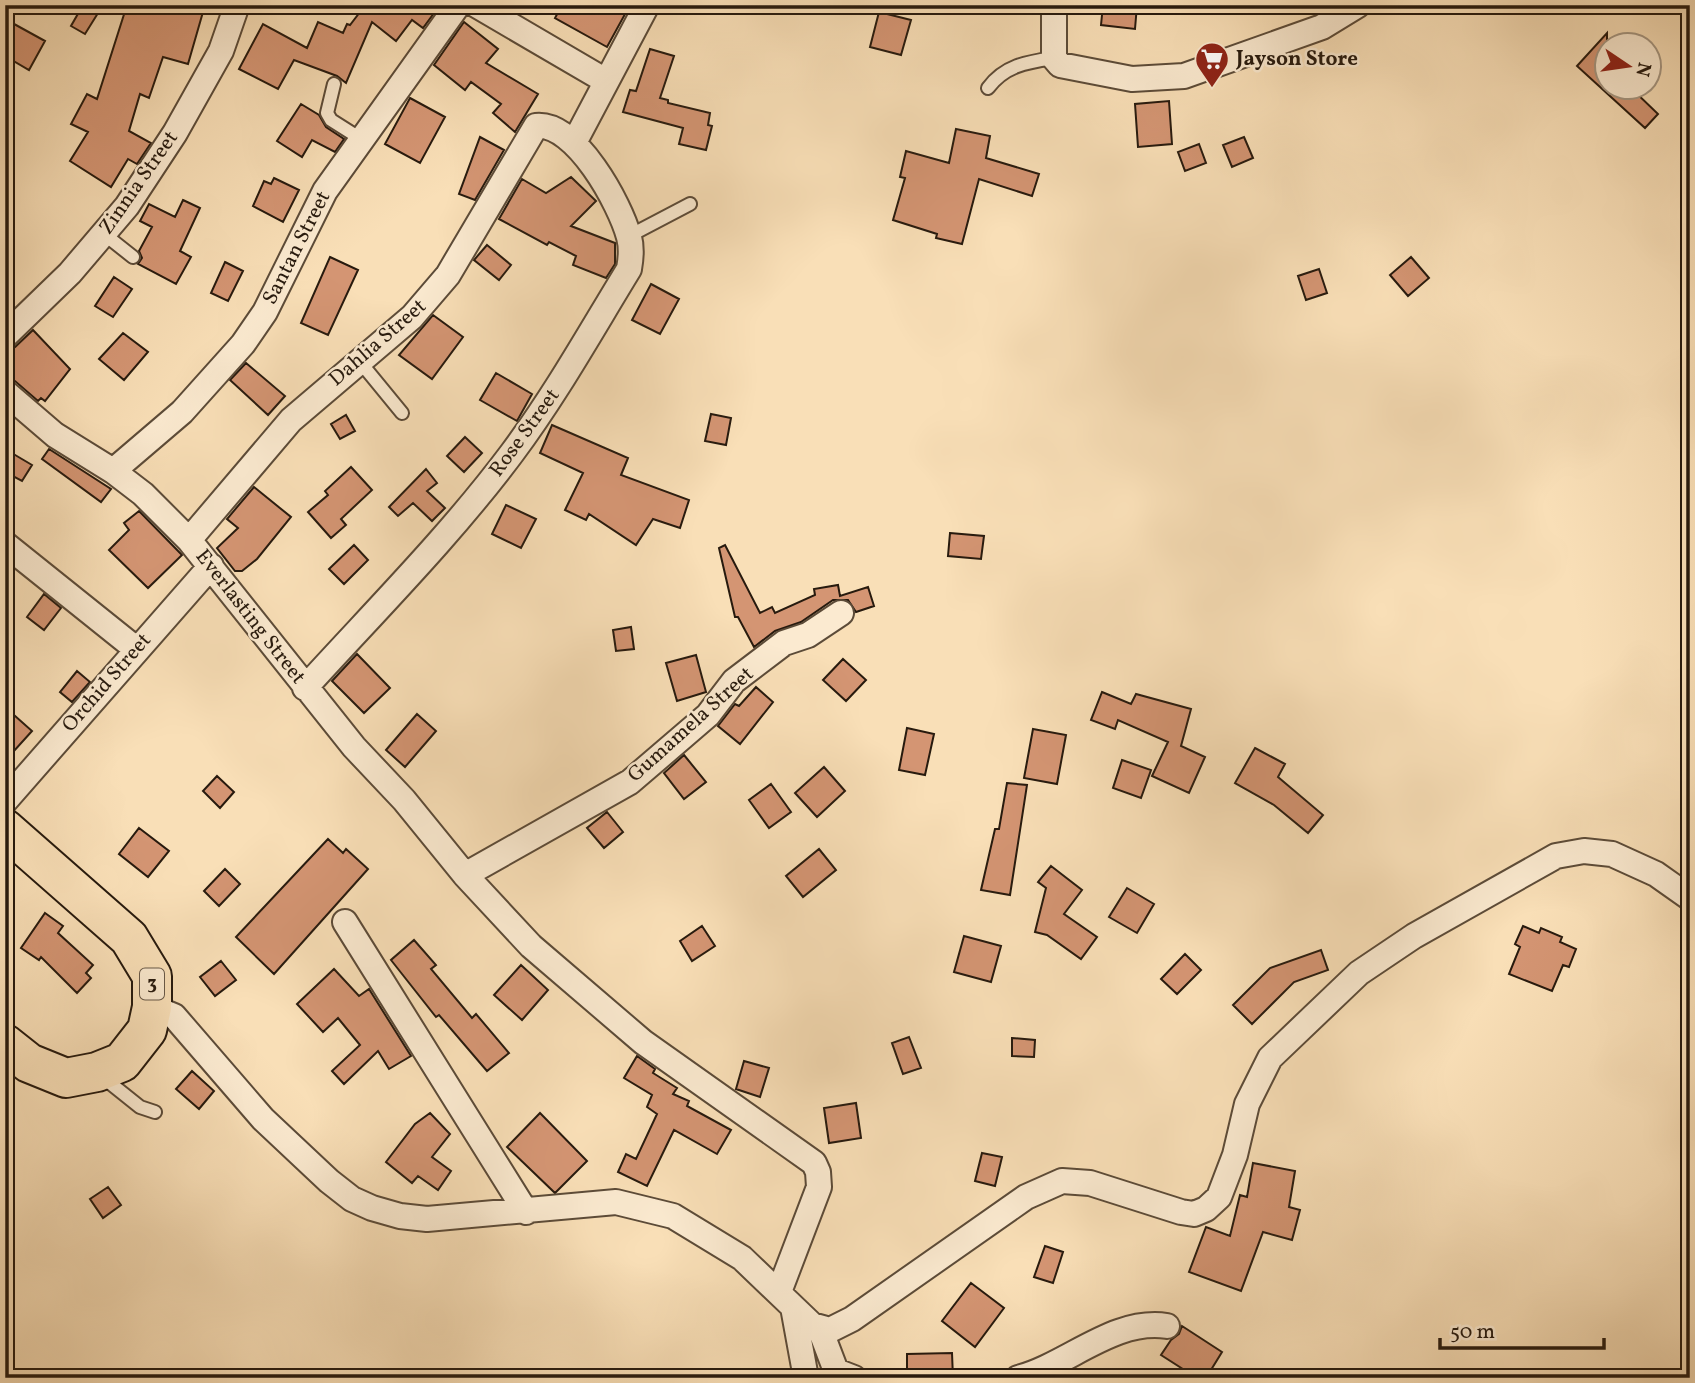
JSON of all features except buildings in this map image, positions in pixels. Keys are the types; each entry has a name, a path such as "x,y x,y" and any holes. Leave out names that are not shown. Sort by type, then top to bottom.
{"highway":[{"name":"3","path":"5,829 129,938 152,976 152,1007 148,1030 122,1062 97,1072 66,1078 29,1063 5,1044"}],"street":[{"name":"Zinnia Street","path":"5,336 70,273 127,206 175,133 220,51 237,5"},
{"name":"Santan Street","path":"113,471 182,412 243,344 265,312 325,191 458,5"},
{"path":"476,5 606,81"},
{"path":"574,143 647,5"},
{"path":"1054,5 1054,58 1064,68 1132,79 1184,75 1322,27 1358,5"},
{"name":"Dahlia Street","path":"189,540 291,420 412,317 448,275 536,126 546,125 574,143"},
{"name":"Rose Street","path":"304,688 470,507 512,453 565,379 629,269 632,255 629,236 593,165 574,143"},
{"name":"Everlasting Street","path":"5,391 55,435 113,471 189,540 304,688 434,835 465,875 531,946 643,1042 814,1163 819,1186 786,1300"},
{"path":"5,544 136,649"},
{"name":"Orchid Street","path":"5,801 211,566"},
{"name":"Gumamela Street","path":"465,875 630,782 708,715 734,681 784,643 808,635 841,613"},
{"path":"820,1329 830,1330 852,1318 1026,1197 1062,1181 1090,1183 1181,1212 1194,1214 1206,1209 1219,1196 1235,1155 1247,1104 1270,1058 1359,972 1414,936 1556,856 1584,851 1612,854 1656,874 1690,898"},
{"path":"345,922 526,1212"},
{"path":"152,1007 174,1016 297,1154 352,1199 400,1216 427,1219 616,1202 673,1216 742,1258 820,1329 836,1371 854,1378"},
{"path":"786,1300 806,1378"},
{"path":"1018,1378 1039,1372 1108,1335 1138,1326 1167,1326"}],"lane":[{"path":"988,88 1006,70 1025,62 1054,58"},
{"path":"334,84 327,113 331,120 361,139"},
{"path":"629,236 690,204"},
{"path":"104,234 133,257"},
{"path":"361,363 402,413"},
{"path":"97,1072 113,1088 140,1107 155,1112"}],"place":[{"name":"Jayson Store","path":"1212,89"}]}
